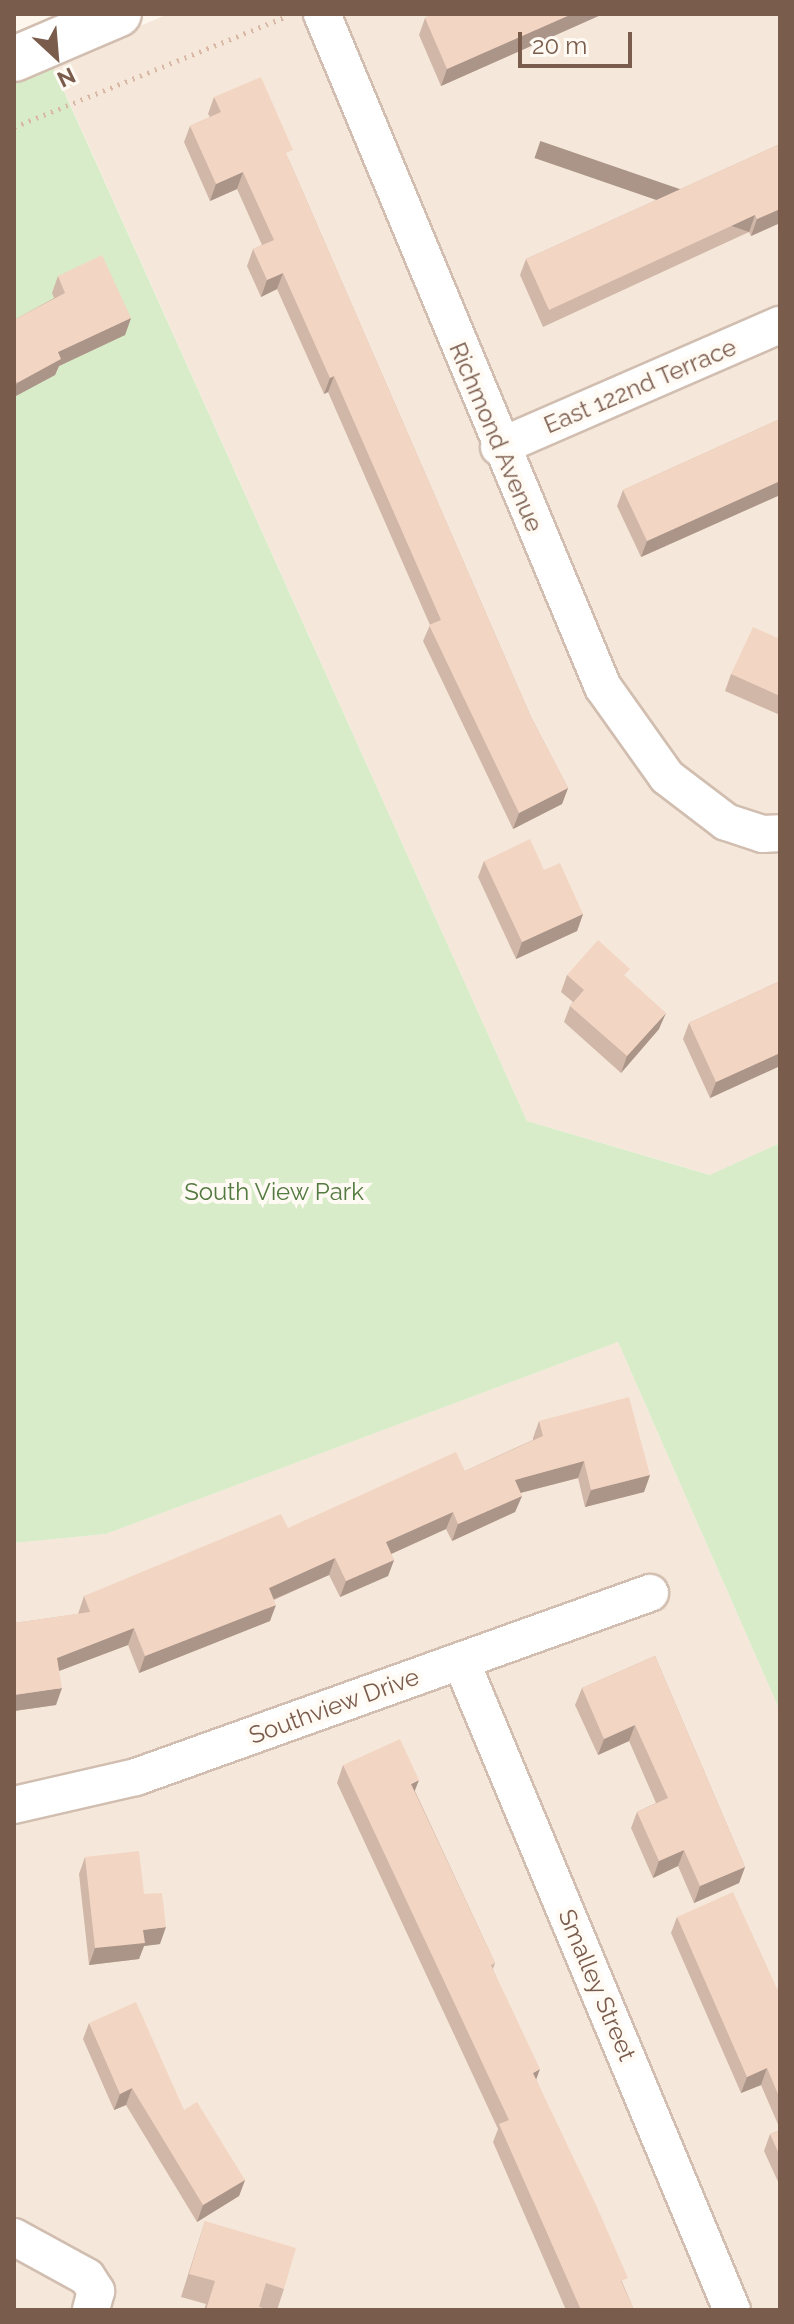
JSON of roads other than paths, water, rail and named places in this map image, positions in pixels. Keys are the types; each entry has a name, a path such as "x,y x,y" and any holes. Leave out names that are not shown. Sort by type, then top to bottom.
{"main road":[{"path":"14,59 119,14"}],"street":[{"name":"Richmond Avenue","path":"322,14 499,447 603,687 667,777 726,822 763,834 780,833"},
{"name":"East 122nd Terrace","path":"499,447 780,325"},
{"name":"Southview Drive","path":"14,1805 136,1777 650,1593"},
{"name":"Smalley Street","path":"461,1661 732,2310"},
{"path":"14,2237 87,2277 96,2291 91,2310"}],"park label":[{"name":"South View Park","path":"274,1192"}]}
